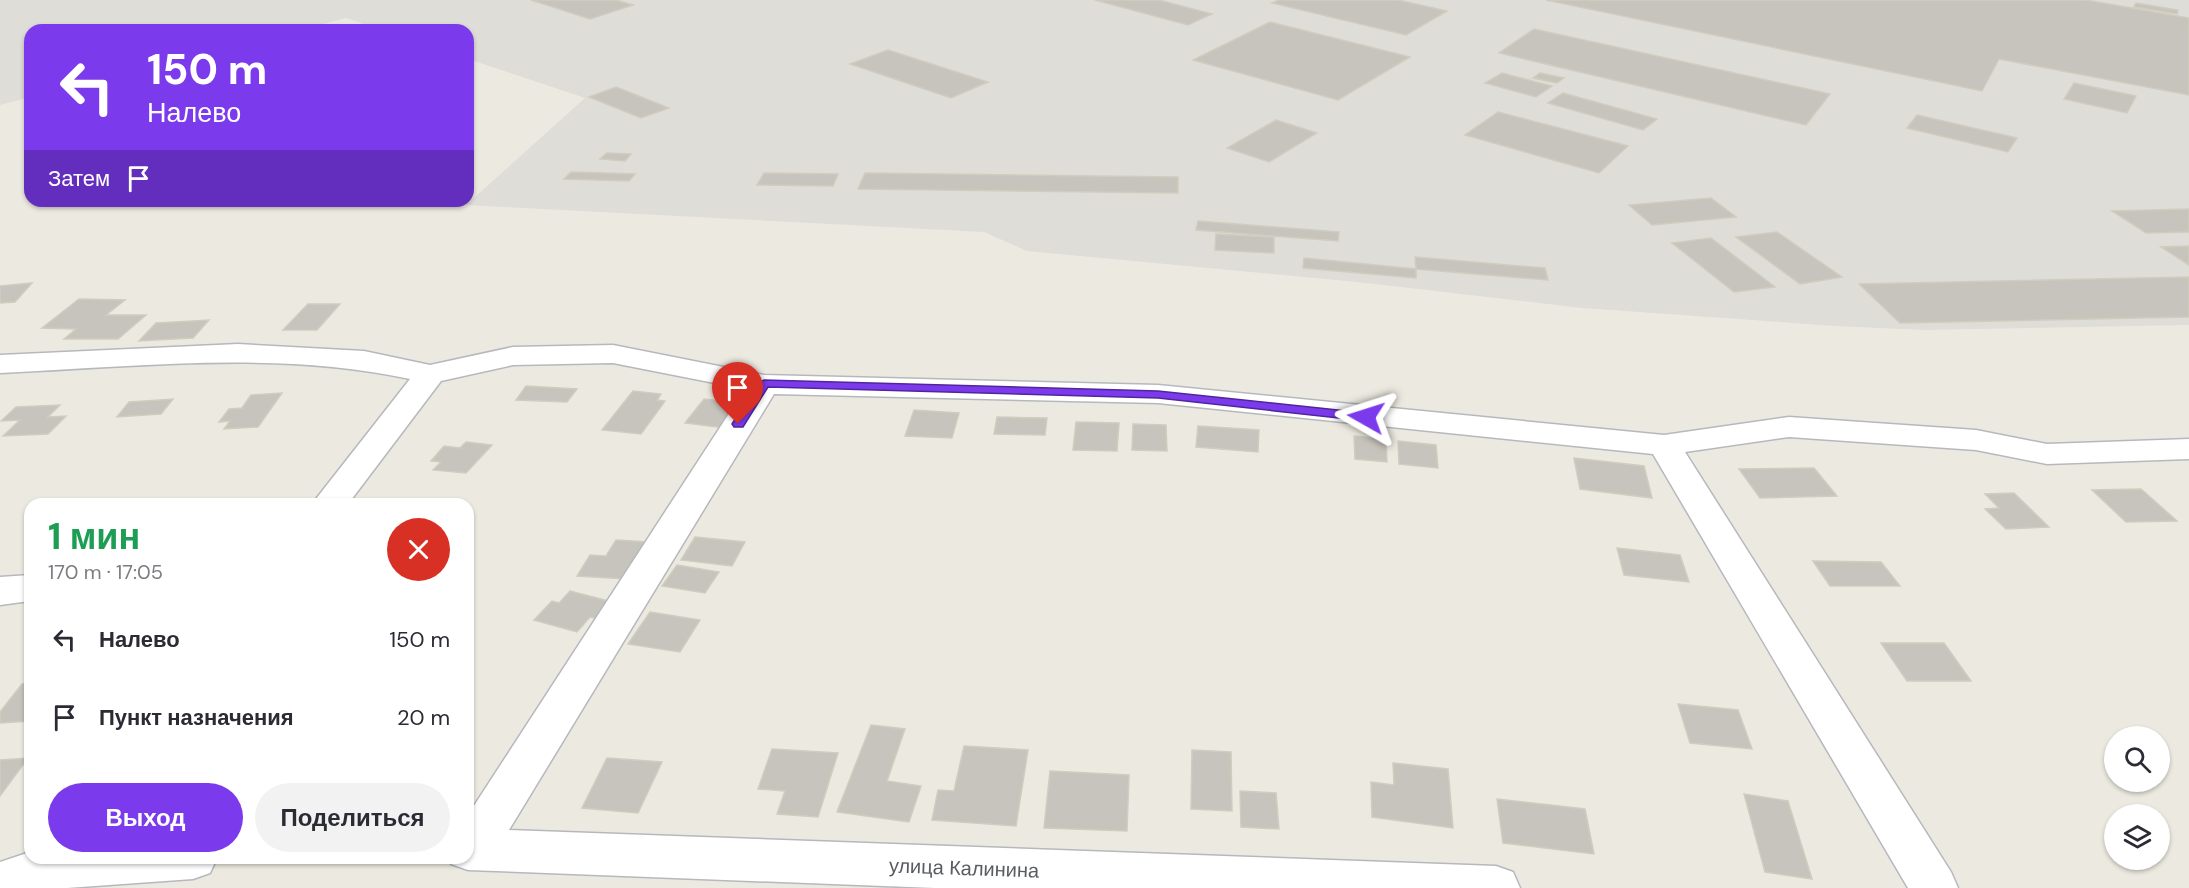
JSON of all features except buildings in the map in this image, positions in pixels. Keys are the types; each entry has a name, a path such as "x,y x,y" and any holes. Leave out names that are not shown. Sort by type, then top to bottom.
{"street":[{"path":"0,364 238,353 364,360 430,374 513,356 614,354 764,384 1158,394 1664,445 1789,427 1976,440 2047,454 2189,449"},
{"path":"335,498 430,374"},
{"path":"474,843 764,384"},
{"path":"1664,445 1934,888"},
{"path":"0,591 24,589"},
{"name":"улица Калинина","path":"474,849 1496,888"},
{"path":"0,884 50,864"}],"shaded area":[{"path":"0,0 2189,0 2189,325 1924,330 1835,326 1582,308 1357,282 1027,251 984,232 474,205 474,198 585,98 474,61 474,24 364,24 346,18 322,24 24,24 24,99 0,105"}],"route":[{"path":"738,424 764,384 1158,394 1366,417"}]}
